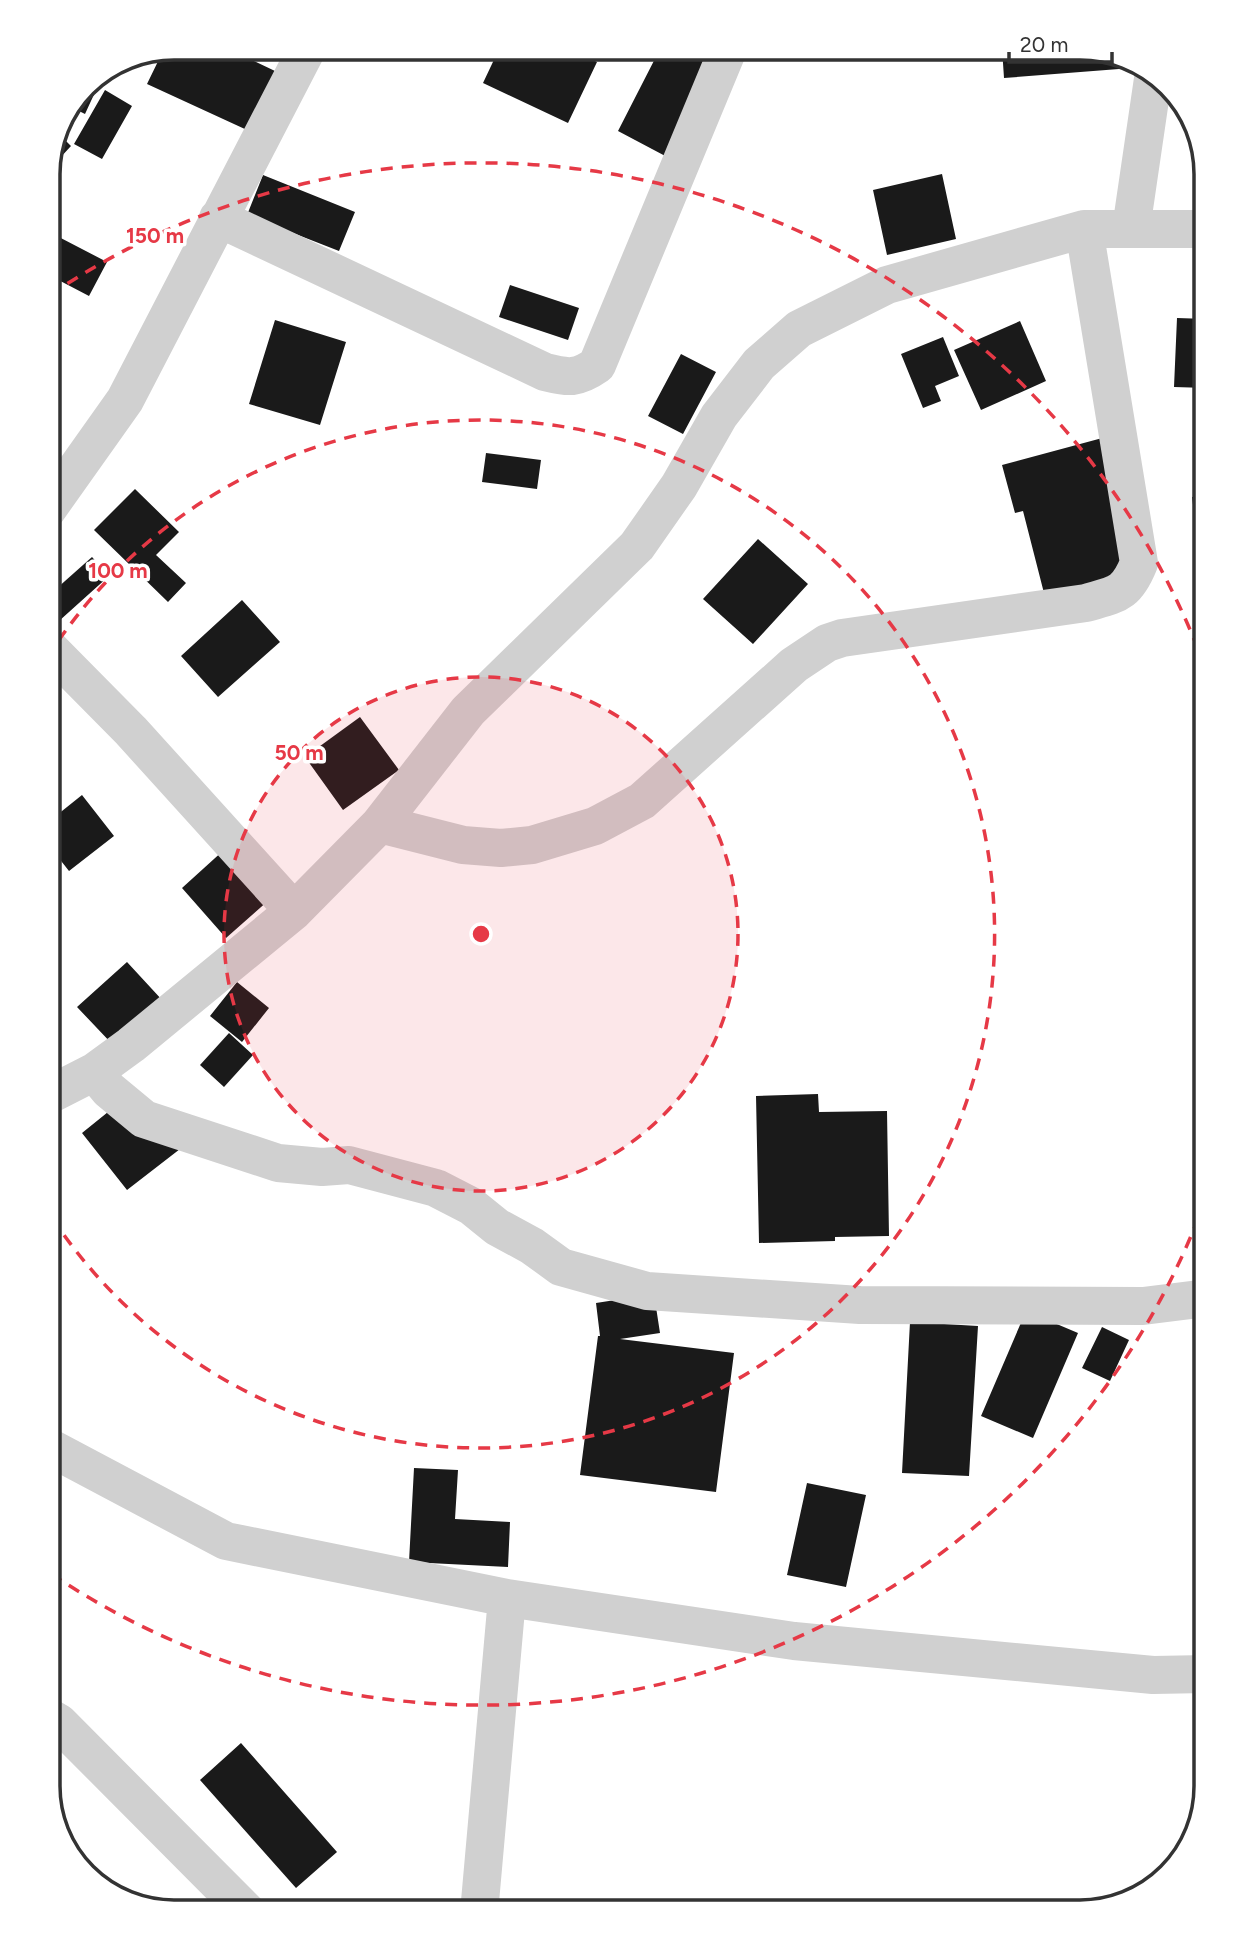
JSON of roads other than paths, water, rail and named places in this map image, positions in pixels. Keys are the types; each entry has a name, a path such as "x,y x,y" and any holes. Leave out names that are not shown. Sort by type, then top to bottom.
{"street":[{"path":"60,492 125,400 301,60"},
{"path":"218,218 545,372 566,377 583,375 597,365 724,60"},
{"path":"1131,229 1152,85"},
{"path":"60,1089 94,1072 131,1045 293,911 380,824 468,711 637,546 679,486 727,406 759,364 799,329 887,285 1084,229 1194,229"},
{"path":"380,824 463,845 502,848 532,845 595,826 642,801 794,665 827,643 856,636 1086,603 1118,593 1131,583 1139,564 1084,229"},
{"path":"60,659 131,731 293,911"},
{"path":"94,1072 109,1090 144,1119 278,1164 323,1167 349,1165 436,1188 471,1206 497,1227 532,1246 561,1268 647,1291 860,1305 1143,1306 1194,1300"},
{"path":"60,1453 226,1541 507,1598 794,1641 1153,1675 1194,1674"},
{"path":"480,1900 507,1598"},
{"path":"60,1724 235,1900"}]}
